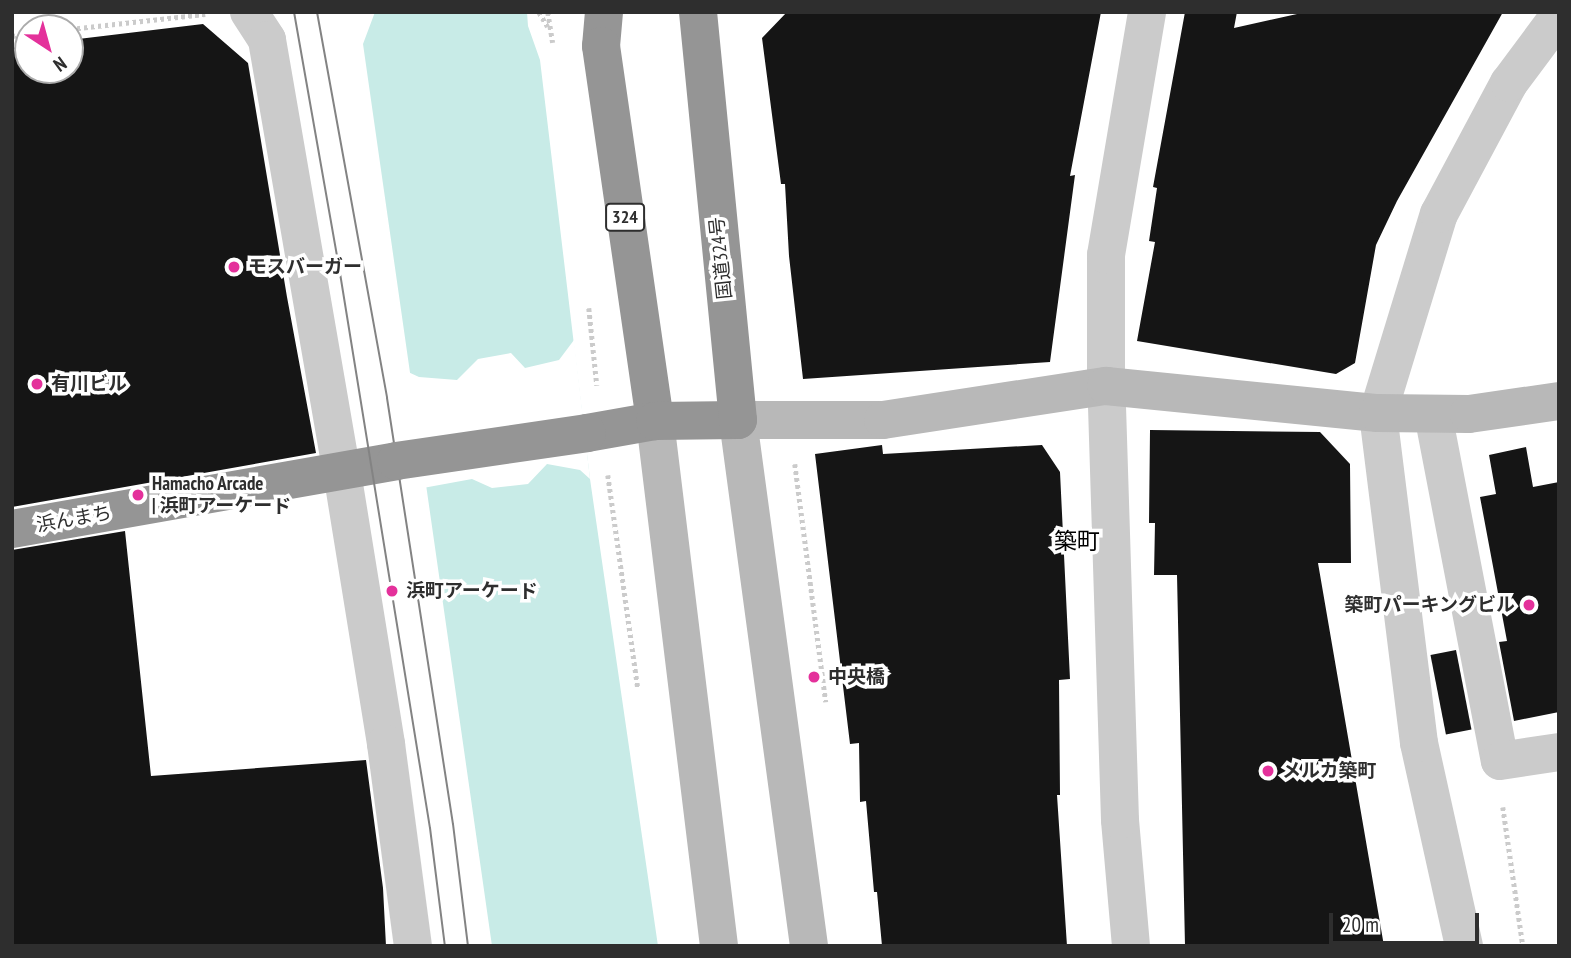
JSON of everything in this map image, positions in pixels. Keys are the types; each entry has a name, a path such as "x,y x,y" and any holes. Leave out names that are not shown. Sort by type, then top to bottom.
{"highway":[{"name":"324","path":"604,12 601,46 655,421"},
{"name":"国道324号","path":"698,12 738,420"},
{"path":"342,472 396,461 655,421 738,420"},
{"name":"浜んまち","path":"12,529 342,472"}],"street":[{"path":"249,12 267,40 386,744 413,946"},
{"path":"1131,946 1120,820 1106,386 1106,255 1147,12"},
{"path":"1464,946 1419,743 1377,413 1439,214 1509,83 1559,16"},
{"path":"809,946 738,420 883,420 1106,386 1377,413 1469,414 1559,401"},
{"path":"1433,414 1500,761 1559,752"},
{"path":"655,421 719,946"}],"path":[{"path":"539,12 551,30"},
{"path":"84,28 211,14"},
{"path":"789,420 827,711"},
{"path":"1500,761 1505,830 1523,946"}],"water":[{"path":"375,12 527,12 528,26 540,60 590,479 658,946 492,946 363,44"}],"pier":[{"path":"574,340 590,479 580,470 547,464 528,484 492,488 472,479 423,488 406,371 419,377 457,380 478,359 511,353 525,368 559,360"}],"building":[{"path":"787,12 1101,12 1070,176 1075,175 1050,362 803,379 789,256 785,184 781,184 762,38"},
{"path":"1185,12 1237,12 1234,28 1306,12 1503,12 1397,201 1376,245 1355,363 1336,374 1137,341 1155,242 1149,241 1157,188 1153,187"},
{"path":"203,24 248,63 316,453 12,507 12,48 14,84 84,84 84,38"},
{"name":"メルカ築町","path":"1150,430 1320,432 1350,464 1351,563 1318,563 1384,946 1185,946 1177,575 1154,575 1155,523 1149,523"},
{"path":"882,445 883,454 1042,445 1060,472 1070,679 1059,680 1060,795 1057,795 1067,946 882,946 866,801 860,802 859,743 850,744 815,454"},
{"name":"築町パーキングビル","path":"1526,447 1533,487 1559,482 1559,712 1514,721 1499,642 1507,641 1480,497 1496,494 1489,455"},
{"path":"125,531 151,776 366,760 383,888 386,946 12,946 12,550"},
{"path":"1456,650 1471,730 1446,734 1430,655"}],"tram line":[{"path":"294,12 339,267 430,828 445,946"},
{"path":"317,12 387,398 453,824 468,946"}],"place":[{"name":"モスバーガー","path":"234,267"},
{"name":"有川ビル","path":"37,384"},
{"name":"Hamacho Arcade | 浜町アーケード","path":"138,495"},
{"name":"浜町アーケード","path":"392,591"},
{"name":"築町パーキングビル","path":"1529,605"},
{"name":"中央橋","path":"814,677"},
{"name":"メルカ築町","path":"1268,771"}],"district":[{"name":"築町","path":"1077,541"}]}
